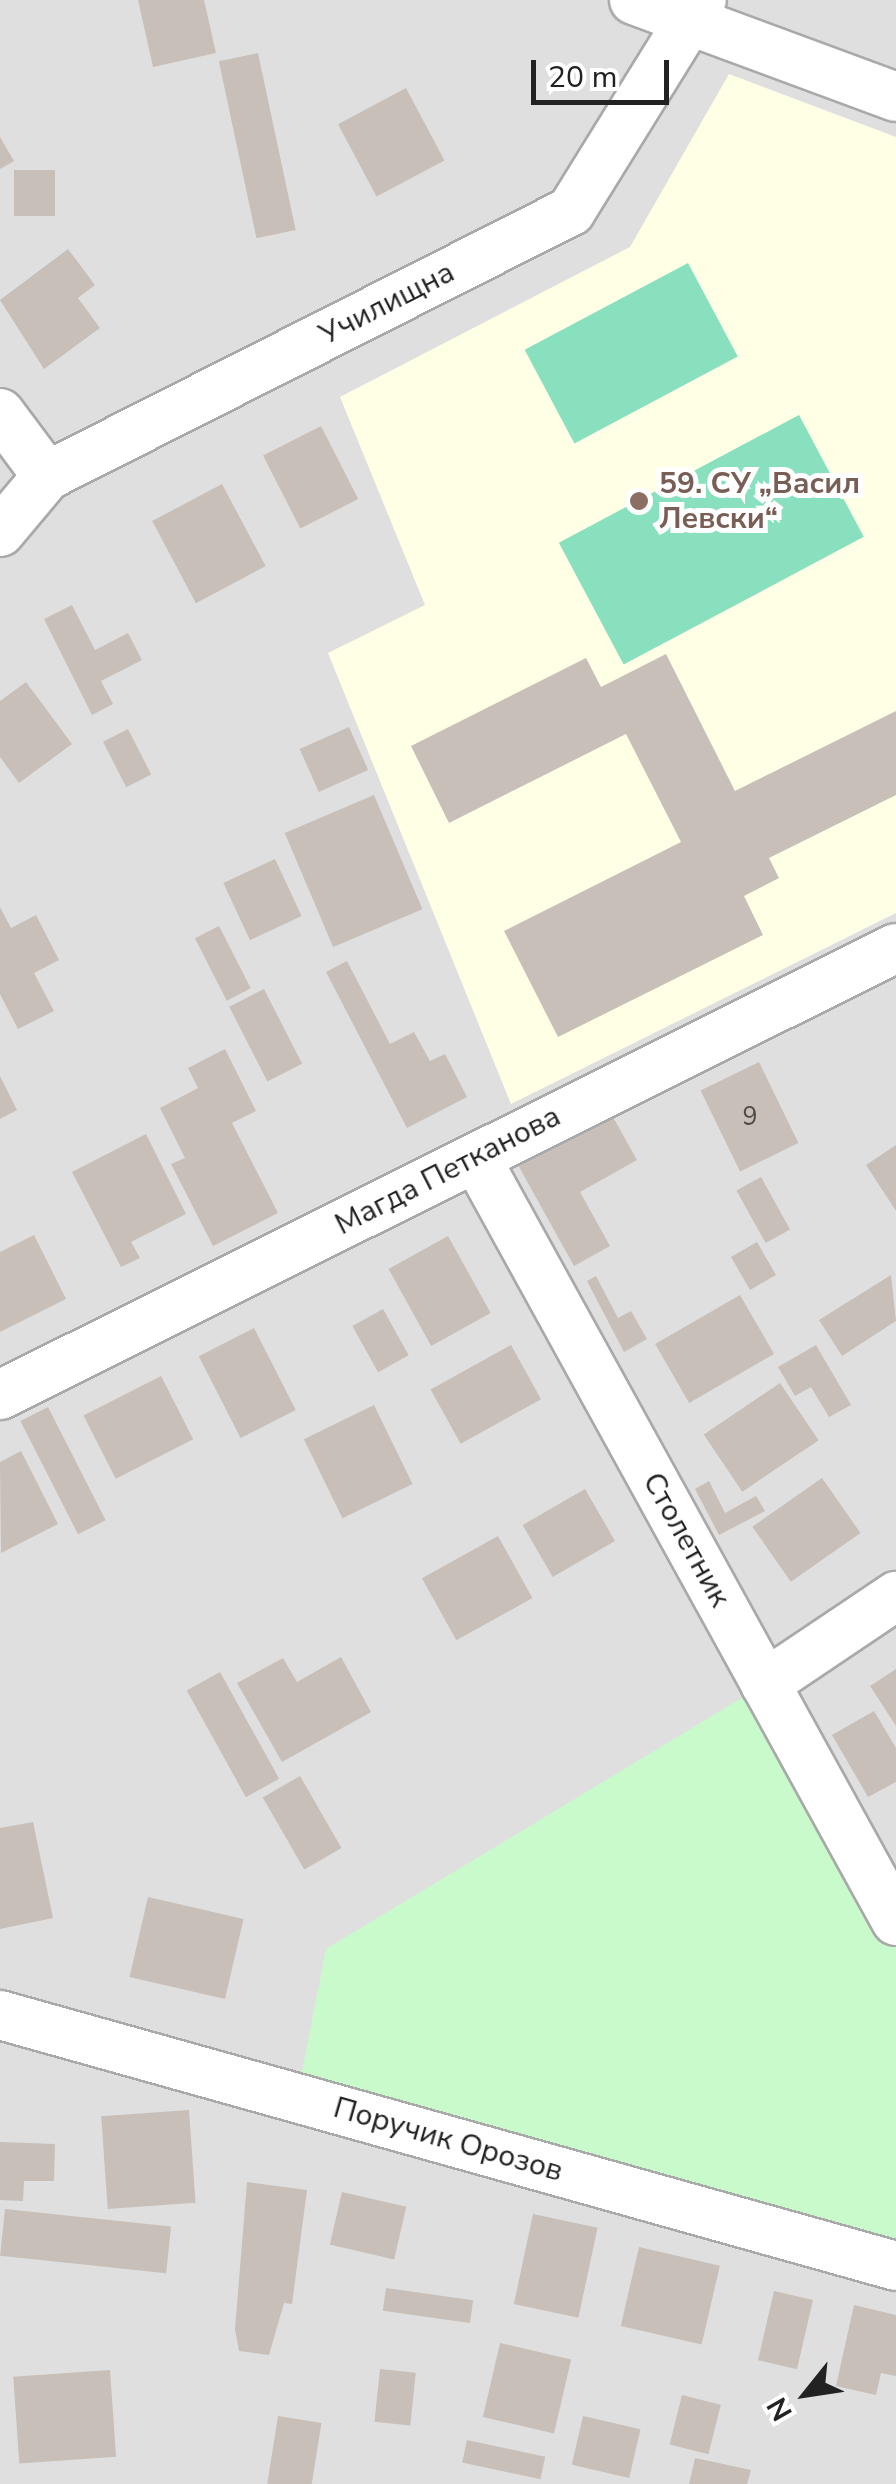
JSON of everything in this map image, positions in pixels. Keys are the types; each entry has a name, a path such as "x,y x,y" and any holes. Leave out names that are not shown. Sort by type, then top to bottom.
{"street":[{"path":"634,0 696,10 896,98"},
{"name":"Училищна","path":"0,532 47,476 571,211 696,10"},
{"path":"0,413 47,476"},
{"name":"Магда Петканова","path":"0,1395 896,948"},
{"name":"Столетник","path":"476,1158 896,1921"},
{"path":"765,1684 896,1596"},
{"name":"Поручик Орозов","path":"0,2014 896,2266"}],"shaded area":[{"path":"0,0 896,0 896,2484 0,2484"},
{"name":"59. СУ „Васил Левски“","path":"729,74 896,137 896,913 511,1104 328,653 425,605 340,397 630,247"}],"green space":[{"path":"688,263 738,357 574,443 525,350"},
{"path":"799,415 864,537 624,665 559,543"},
{"path":"765,1684 896,1921 896,2266 297,2097 326,1949"}],"building":[{"path":"138,0 204,0 216,53 153,67"},
{"path":"258,53 296,230 257,238 219,61"},
{"path":"406,88 444,160 377,197 338,124"},
{"path":"0,137 14,161 0,169"},
{"path":"14,170 55,170 55,216 14,216"},
{"path":"68,249 95,285 78,298 100,328 44,369 0,300"},
{"path":"321,426 358,499 300,529 263,456"},
{"path":"222,484 266,566 196,603 152,521"},
{"path":"72,605 95,650 128,633 142,660 101,681 113,704 92,715 44,619"},
{"path":"666,654 735,791 896,711 896,795 769,858 779,878 744,896 763,935 558,1037 504,931 681,842 626,734 449,823 411,746 586,658 601,687"},
{"path":"26,682 72,744 19,783 0,757 0,701"},
{"path":"349,727 368,770 319,792 300,749"},
{"path":"128,729 151,774 126,787 103,742"},
{"path":"374,795 422,909 333,947 285,833"},
{"path":"275,859 302,916 250,940 223,883"},
{"path":"0,907 11,928 36,915 59,960 34,973 54,1011 18,1029 0,994"},
{"path":"219,926 251,988 227,1001 195,938"},
{"path":"347,961 390,1044 414,1032 430,1061 445,1054 467,1097 407,1128 326,972"},
{"path":"264,989 302,1064 267,1082 229,1007"},
{"path":"225,1049 256,1111 232,1123 278,1213 213,1246 171,1164 185,1158 160,1108 198,1088 188,1068"},
{"path":"759,1062 798,1143 740,1171 701,1090"},
{"path":"0,1076 17,1110 0,1119"},
{"path":"613,1117 637,1160 580,1192 610,1246 574,1266 518,1165"},
{"path":"146,1134 186,1214 131,1242 140,1258 121,1267 72,1172"},
{"path":"896,1145 896,1211 866,1165"},
{"path":"761,1177 790,1229 766,1243 737,1191"},
{"path":"34,1235 66,1299 0,1332 0,1252"},
{"path":"448,1236 491,1313 431,1346 389,1269"},
{"path":"757,1242 776,1275 750,1290 731,1257"},
{"path":"891,1275 896,1321 842,1356 819,1320"},
{"path":"596,1276 618,1318 631,1311 647,1339 624,1352 587,1281"},
{"path":"740,1295 774,1354 689,1403 655,1344"},
{"path":"383,1309 409,1355 378,1372 352,1326"},
{"path":"254,1328 296,1410 241,1438 199,1356"},
{"path":"511,1345 541,1399 461,1444 431,1390"},
{"path":"816,1345 851,1405 829,1417 811,1387 795,1396 778,1367"},
{"path":"161,1376 193,1439 116,1479 83,1415"},
{"path":"780,1383 819,1440 742,1492 704,1434"},
{"path":"374,1405 413,1484 342,1518 304,1439"},
{"path":"48,1407 106,1520 78,1534 20,1421"},
{"path":"21,1451 58,1524 1,1553 0,1462"},
{"path":"822,1478 860,1533 791,1582 752,1527"},
{"path":"709,1481 725,1513 756,1496 765,1511 719,1535 695,1489"},
{"path":"585,1489 615,1541 553,1577 523,1525"},
{"path":"498,1536 532,1598 456,1640 422,1578"},
{"path":"341,1657 371,1712 282,1762 237,1683 283,1658 297,1682"},
{"path":"896,1669 896,1726 870,1686"},
{"path":"220,1672 279,1779 246,1797 187,1690"},
{"path":"874,1711 896,1748 896,1782 868,1797 832,1735"},
{"path":"300,1776 342,1848 304,1869 263,1798"},
{"path":"33,1822 53,1918 0,1929 0,1828"},
{"path":"148,1897 243,1919 225,1999 130,1977"},
{"path":"189,2110 195,2203 108,2209 101,2116"},
{"path":"0,2142 55,2144 54,2181 24,2181 23,2201 0,2200"},
{"path":"247,2182 307,2190 292,2304 284,2303 269,2355 239,2351 235,2329"},
{"path":"342,2192 406,2207 394,2259 330,2245"},
{"path":"5,2209 171,2226 166,2273 0,2256"},
{"path":"533,2214 598,2228 578,2318 514,2304"},
{"path":"639,2247 720,2266 702,2345 621,2326"},
{"path":"386,2288 473,2300 470,2323 383,2311"},
{"path":"774,2291 813,2300 797,2369 758,2360"},
{"path":"854,2305 896,2315 896,2376 881,2373 876,2395 836,2386"},
{"path":"500,2343 571,2359 554,2433 483,2417"},
{"path":"380,2369 416,2373 410,2425 374,2422"},
{"path":"110,2370 116,2457 19,2464 13,2377"},
{"path":"682,2395 721,2405 708,2454 670,2444"},
{"path":"278,2416 321,2423 312,2484 267,2484"},
{"path":"583,2416 640,2429 629,2478 572,2465"},
{"path":"467,2440 545,2457 540,2479 462,2462"},
{"path":"695,2458 751,2470 747,2484 689,2484"}],"place":[{"name":"59. СУ „Васил Левски“","path":"639,501"}]}
